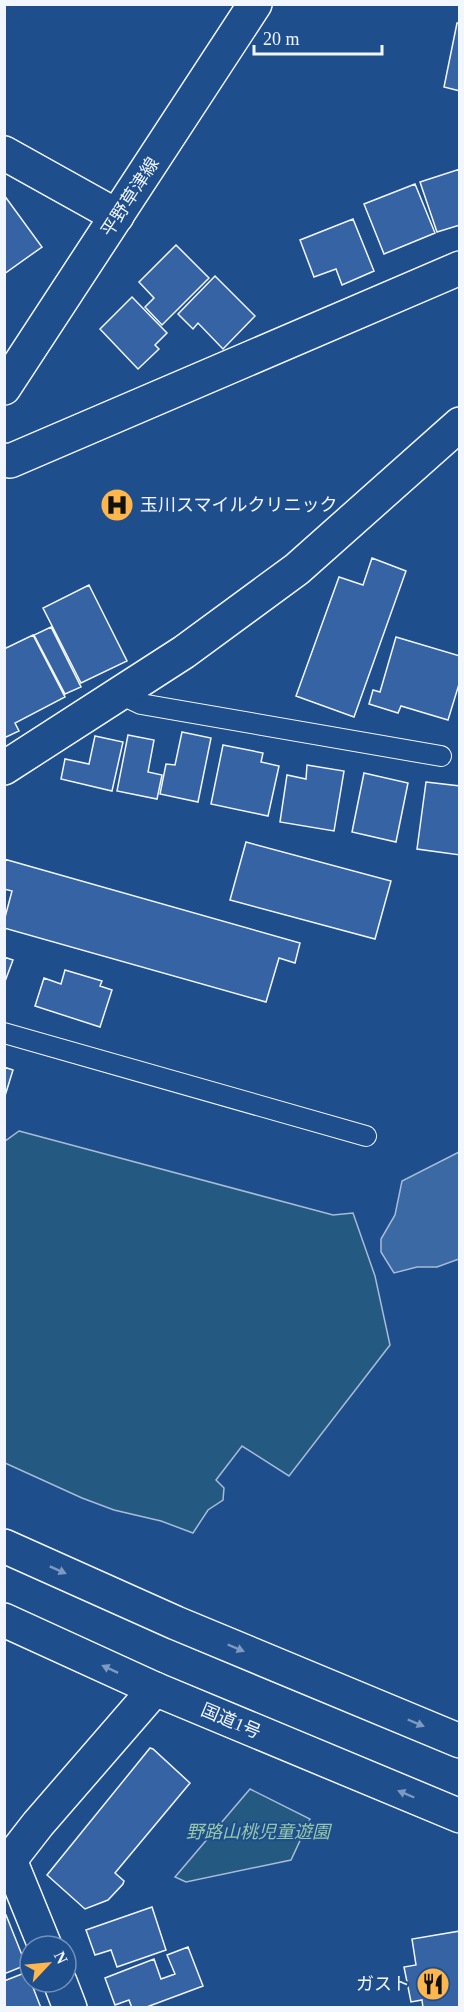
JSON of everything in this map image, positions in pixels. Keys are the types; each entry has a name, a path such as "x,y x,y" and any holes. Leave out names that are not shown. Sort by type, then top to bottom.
{"main road":[{"name":"平野草津線","path":"4,388 255,4"},
{"path":"4,153 117,216"},
{"path":"4,460 10,461 459,268"},
{"path":"4,768 184,652 297,569 459,424"},
{"path":"4,1546 176,1623 459,1741"},
{"name":"国道1号","path":"4,1620 155,1689 459,1816"},
{"path":"40,1934 7,1861 155,1689"}],"lane":[{"path":"120,694 141,704 441,756"},
{"path":"4,1033 366,1136"}],"green space":[{"path":"19,1131 333,1215 353,1213 375,1276 390,1345 289,1476 242,1446 216,1480 224,1488 223,1500 208,1510 193,1533 161,1521 114,1510 5,1463 4,1142"},
{"name":"野路山桃児童遊園","path":"250,1789 310,1819 291,1860 186,1882 175,1877"}],"shaded area":[{"path":"459,1152 459,1259 437,1267 417,1267 394,1273 381,1252 381,1239 395,1215 402,1181"}],"building":[{"path":"457,23 460,23 460,91 444,87"},
{"path":"460,169 460,225 437,232 420,182"},
{"path":"415,184 435,233 384,254 364,204"},
{"path":"4,195 42,247 4,274"},
{"path":"353,219 374,271 342,285 336,269 314,277 300,240"},
{"path":"176,245 209,278 162,325 145,307 154,298 139,282"},
{"path":"215,276 255,316 223,349 198,323 193,329 178,314"},
{"path":"132,297 167,333 155,345 159,349 138,369 100,329"},
{"path":"372,558 406,571 354,717 296,696 339,577 363,585"},
{"path":"89,585 127,661 81,683 43,608"},
{"path":"51,627 81,687 65,694 34,635"},
{"path":"33,635 65,697 15,723 19,731 4,738 4,649"},
{"path":"396,637 460,656 460,681 448,720 401,706 398,713 369,704 373,690 380,692"},
{"path":"182,732 211,738 198,802 160,794 166,764 175,765"},
{"path":"128,735 154,740 148,772 162,775 157,799 117,791"},
{"path":"95,736 123,742 112,791 61,779 65,759 89,764"},
{"path":"223,745 263,753 261,762 279,766 268,816 211,804"},
{"path":"307,765 344,771 334,831 280,822 287,775 306,779"},
{"path":"364,773 408,783 396,842 352,832"},
{"path":"426,782 460,786 460,855 417,849"},
{"path":"246,842 391,881 375,939 230,900"},
{"path":"4,859 300,943 295,963 279,958 266,1002 4,928 12,891 4,889"},
{"path":"4,957 13,960 4,984"},
{"path":"65,970 102,981 100,986 112,990 100,1027 35,1006 44,978 61,984"},
{"path":"4,1067 13,1070 4,1099"},
{"path":"150,1748 190,1783 115,1873 124,1881 123,1884 108,1900 85,1909 47,1875"},
{"path":"152,1907 166,1950 117,1967 111,1950 95,1955 86,1930"},
{"path":"6,1915 18,1945 18,1968 4,1974 4,1916"},
{"name":"ガスト","path":"460,1931 460,2008 423,2008 422,2000 411,2002 404,1967 416,1965 412,1939"},
{"path":"188,1947 203,1986 144,2008 132,2008 129,2000 115,2005 105,1978 154,1959 161,1979 175,1974 167,1955"},
{"path":"18,1976 18,1994 36,1994 41,2008 4,2008 4,1981"}],"place":[{"name":"玉川スマイルクリニック","path":"117,505"},
{"name":"ガスト","path":"433,1984"}]}
